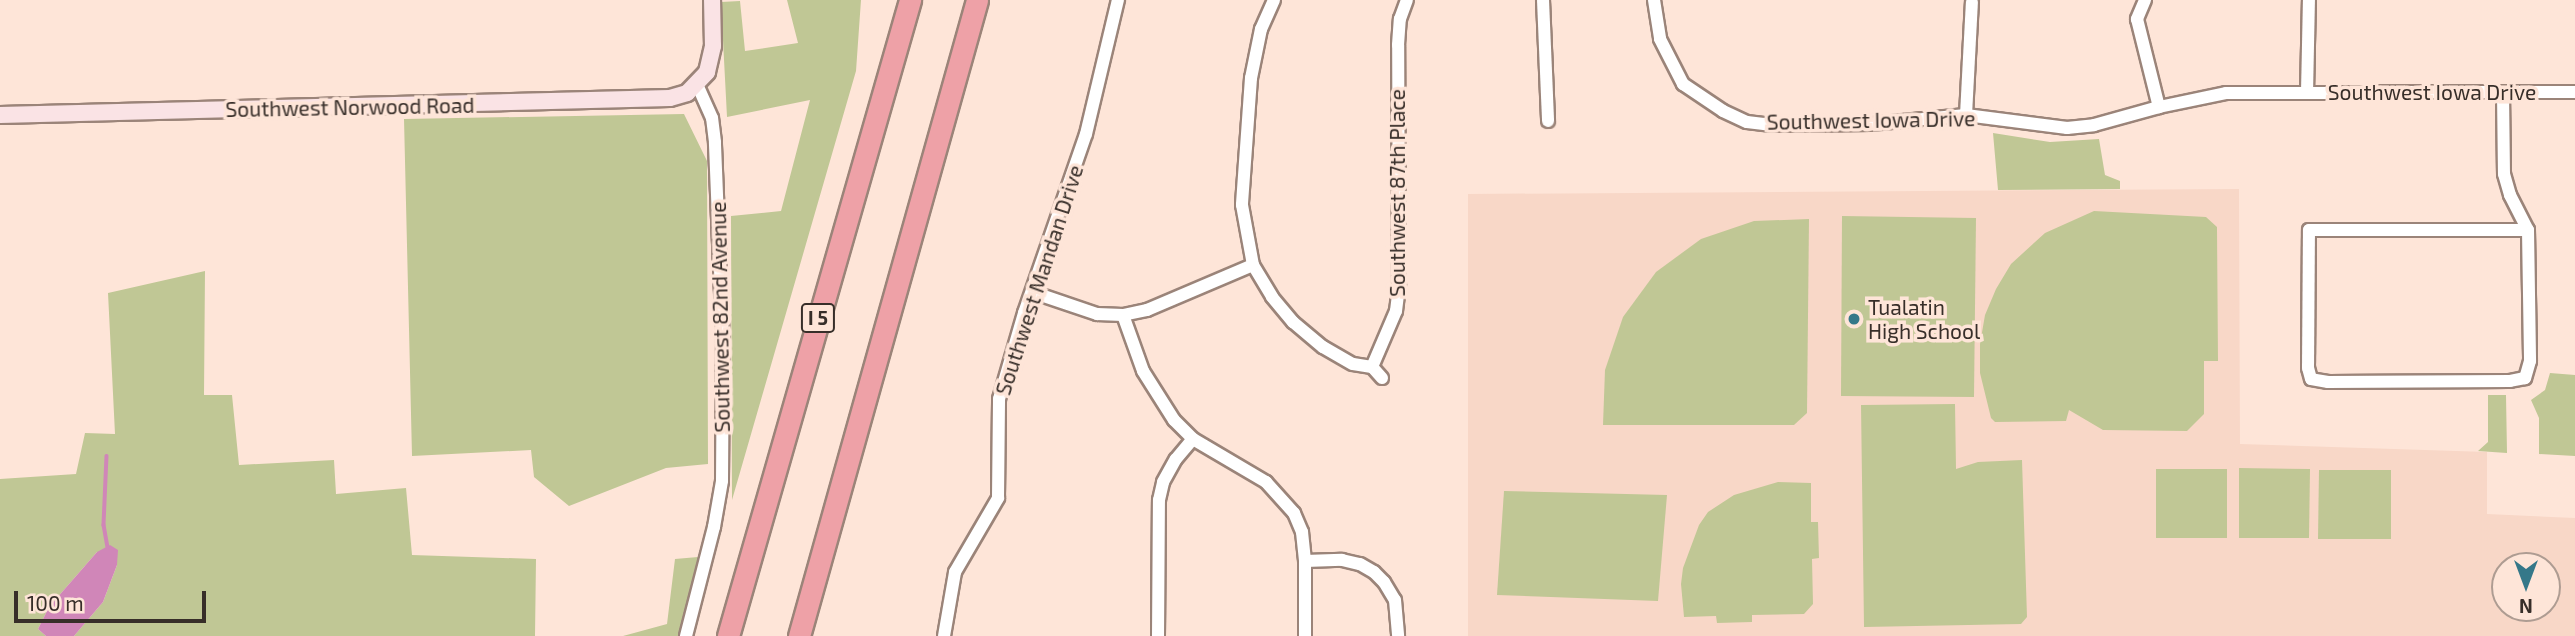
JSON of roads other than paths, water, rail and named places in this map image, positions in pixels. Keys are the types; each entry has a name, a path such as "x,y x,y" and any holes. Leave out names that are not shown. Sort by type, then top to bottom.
{"highway":[{"name":"I 5","path":"728,636 910,0"},
{"path":"799,636 977,0"}],"street":[{"path":"698,85 710,62 712,0"},
{"name":"Southwest Mandan Drive","path":"944,636 955,572 998,498 999,399 1086,134 1118,0"},
{"path":"1274,0 1262,29 1251,78 1242,205 1253,265 1272,297 1293,322 1323,347 1353,365 1372,368 1382,378"},
{"name":"Southwest 87th Place","path":"1372,368 1396,311 1399,285 1398,45 1400,19 1408,0"},
{"path":"1543,0 1548,121"},
{"name":"Southwest Iowa Drive","path":"1654,0 1660,39 1675,73 1701,98 1747,122 1770,125 1871,124 1966,115 2067,128 2094,125 2159,107 2226,93 2575,92"},
{"path":"2145,0 2137,19 2159,107"},
{"path":"2306,93 2309,0"},
{"path":"1966,115 1972,2"},
{"name":"Southwest Norwood Road","path":"0,116 643,100 670,98 687,93 698,85"},
{"name":"Southwest 82nd Avenue","path":"686,636 715,527 722,481 723,344 715,142 712,118 698,85"},
{"path":"2502,93 2504,174 2510,195 2528,230 2530,361 2525,378 2510,381 2341,382 2311,379 2308,368 2309,230 2528,230"},
{"path":"1032,292 1097,314 1123,315 1147,310 1253,265"},
{"path":"1123,315 1133,349 1157,398 1193,439 1266,482 1294,513 1302,532 1305,561 1305,636"},
{"path":"1158,636 1159,500 1163,482 1176,458 1193,439"},
{"path":"1305,561 1342,560 1360,564 1374,572 1395,600 1398,636"}],"waterway":[{"path":"107,456 104,525 108,547"}],"place":[{"name":"Tualatin High School","path":"1854,319"}]}
